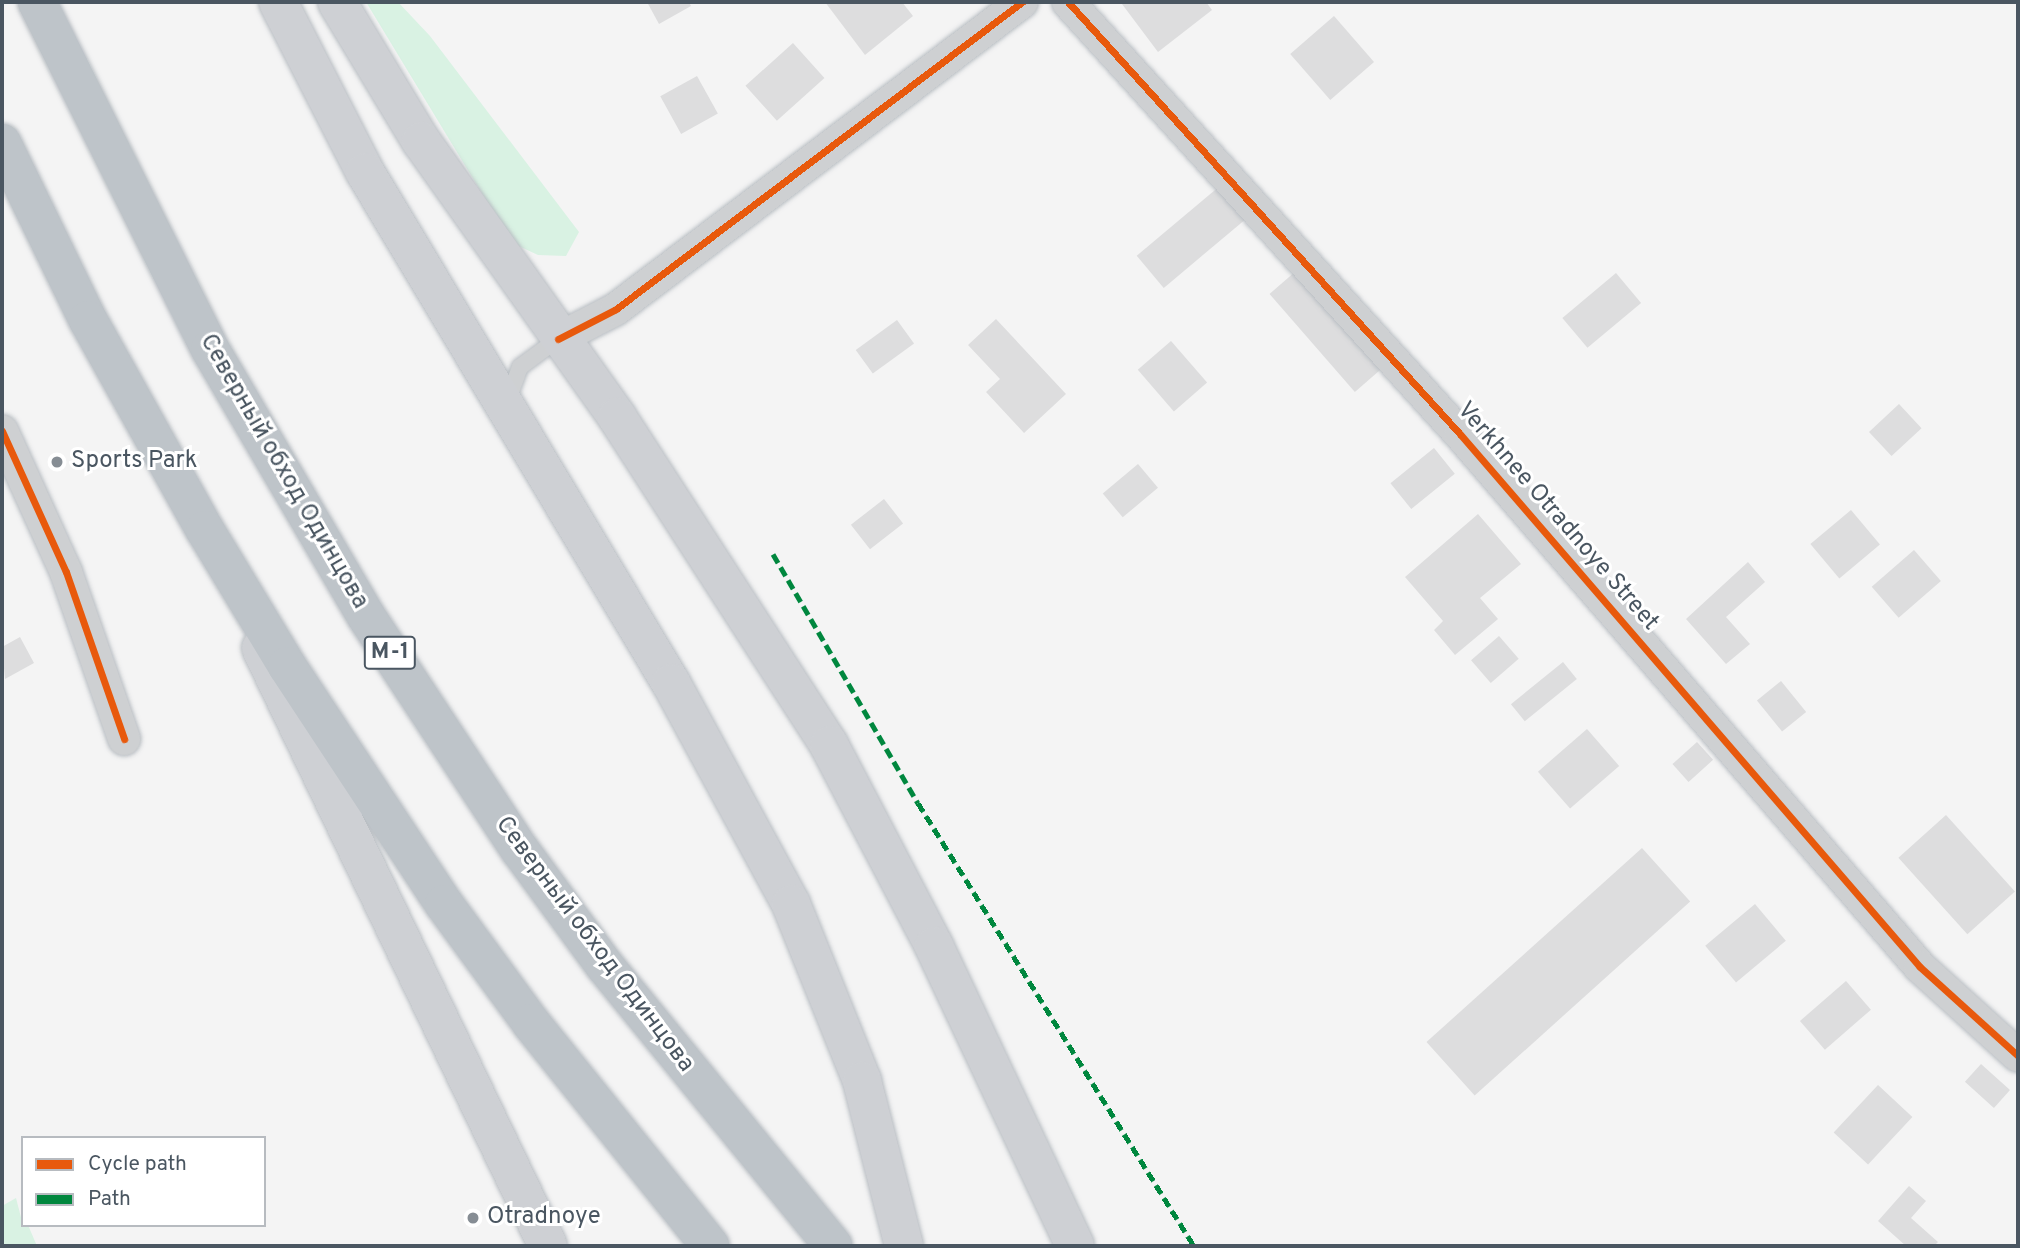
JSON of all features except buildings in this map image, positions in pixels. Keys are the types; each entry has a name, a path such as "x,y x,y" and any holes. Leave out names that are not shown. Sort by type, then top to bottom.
{"highway":[{"name":"Северный обход Одинцова","path":"37,2 210,349 374,628 520,850 605,966 833,1246"},
{"path":"2,143 88,320 205,530 287,666 444,904 531,1023 710,1246"}],"main road":[{"path":"278,2 365,172 734,792 829,992 868,1103 904,1246"},
{"path":"337,2 421,141 558,340 617,417 727,581 829,745 940,958 1075,1246"},
{"path":"205,530 548,1246"}],"street":[{"path":"558,340 616,309 1022,2"},
{"name":"Verkhnee Otradnoye Street","path":"1068,2 1460,433 1920,967 2018,1056"},
{"path":"2,431 66,572 124,739"}],"lane":[{"path":"506,413 520,368 558,340"}],"green space":[{"path":"366,2 398,2 430,36 579,232 566,256 538,255 512,243"},
{"path":"16,1198 21,1227 29,1227 37,1246 2,1246 2,1206"}],"marked path":[{"path":"773,554 918,803 1194,1246"}],"cycle path":[{"path":"558,339 616,309 1022,2"},
{"path":"1068,2 1460,434 1920,967 2018,1056"},
{"path":"2,431 66,572 124,739"}],"place":[{"name":"Sports Park","path":"57,462"},
{"name":"Otradnoye","path":"473,1218"}]}
